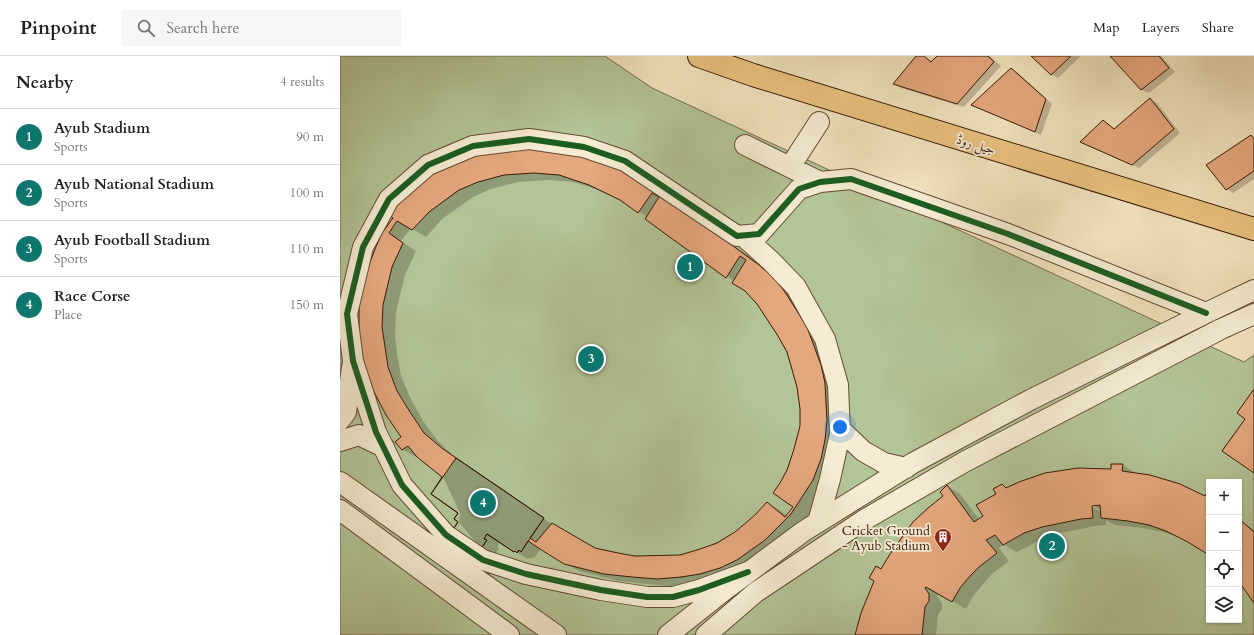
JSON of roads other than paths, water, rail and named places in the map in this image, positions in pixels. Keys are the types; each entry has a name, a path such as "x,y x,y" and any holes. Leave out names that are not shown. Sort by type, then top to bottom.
{"main road":[{"name":"جیل روڈ","path":"699,56 760,77 1254,229"}],"street":[{"path":"790,167 819,122"},
{"path":"748,572 698,590 673,597 647,598 526,574 484,560 446,535 402,485 376,432 353,361 347,314 363,247 389,199 428,165 473,146 529,139 584,147 625,161 738,236 759,234 799,189 820,182 851,179 1008,234 1206,313"},
{"path":"745,145 820,182"},
{"path":"743,236 771,261 796,287 825,339 838,385 840,434 830,479 811,526"},
{"path":"668,635 748,572 811,526 906,468 1030,400 1254,290"},
{"path":"706,635 756,592 864,520 966,461 1254,314"},
{"path":"340,420 346,412 353,361"},
{"path":"840,429 863,451 884,463 906,468"},
{"path":"340,441 359,435 384,447"},
{"path":"340,482 556,635"},
{"path":"340,510 509,635"},
{"path":"811,526 831,542"},
{"path":"698,590 726,589 756,592"}],"place":[{"name":"Ayub Stadium","path":"690,267"},
{"name":"Ayub Football Stadium","path":"591,359"},
{"name":"Race Corse","path":"483,503"},
{"name":"Ayub National Stadium","path":"1052,546"},
{"name":"Cricket Ground - Ayub Stadium","path":"943,552"}]}
